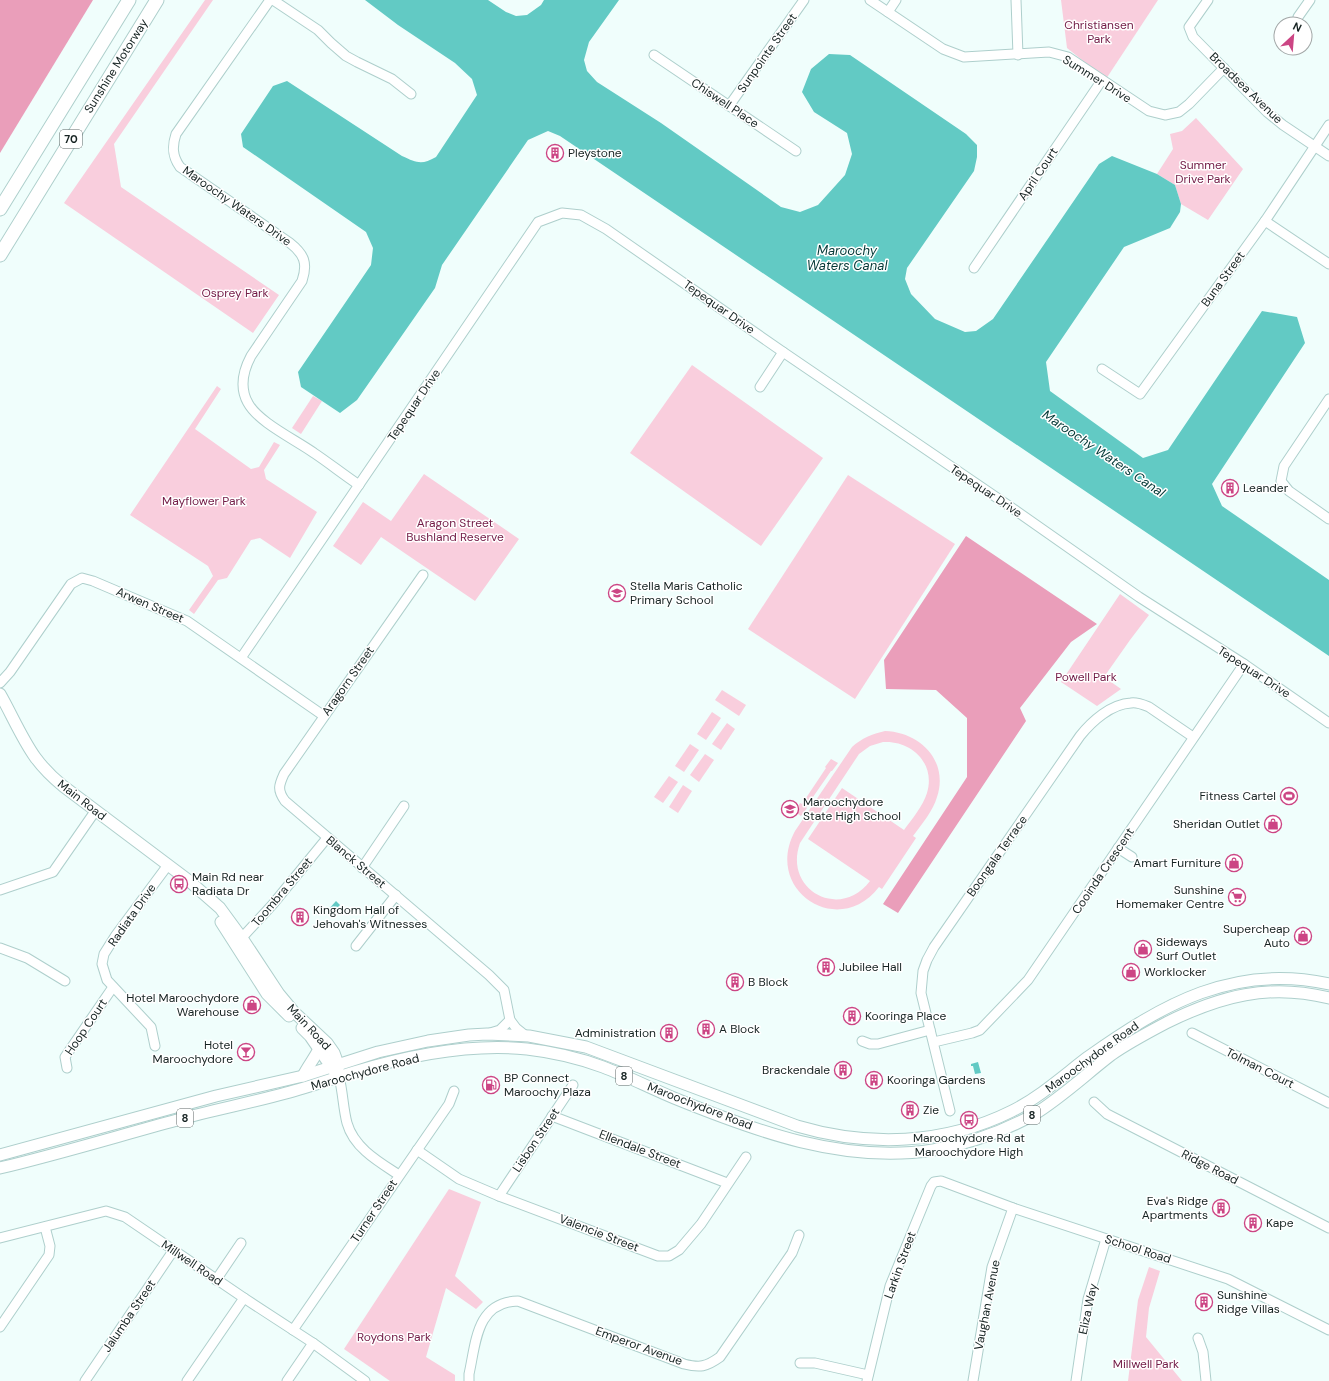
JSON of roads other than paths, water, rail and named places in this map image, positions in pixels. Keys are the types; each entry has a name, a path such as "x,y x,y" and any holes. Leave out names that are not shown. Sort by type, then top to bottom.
{"highway":[{"path":"115,22 120,0"},
{"name":"Sunshine Motorway","path":"0,209 128,0"},
{"name":"Sunshine Motorway","path":"0,255 157,0"},
{"path":"128,47 147,27 165,0"}],"main road":[{"name":"Main Road","path":"0,694 35,756 49,774 168,865 220,908 267,994 310,1036 319,1049 334,1065 339,1077"},
{"name":"Main Road","path":"239,941 294,1012 324,1040 334,1053 334,1065"},
{"name":"Maroochydore Road","path":"0,1155 216,1096 303,1076 378,1052 403,1046 463,1036 487,1034 526,1036 591,1049 812,1131 854,1139 890,1141 908,1140 952,1133 991,1120 1011,1111 1046,1090 1087,1058 1136,1025 1162,1010 1202,992 1230,983 1273,978 1306,979 1329,984"},
{"name":"Maroochydore Road","path":"0,1168 177,1120 280,1095 400,1060 442,1052 497,1047 532,1050 572,1057 601,1066 682,1101 733,1120 779,1135 834,1149 892,1154 935,1149 984,1137 1016,1124 1050,1104 1106,1059 1131,1042 1183,1015 1215,1002 1238,995 1265,992 1310,994 1329,998"},
{"path":"303,1076 319,1049"}],"street":[{"path":"272,0 318,30 346,56 392,79 411,94"},
{"name":"Maroochy Waters Drive","path":"272,0 176,134 173,142 173,150 175,160 180,167 290,243 298,250 305,260 305,272 302,281 251,356 244,369 242,381 244,393 248,403 256,413 315,453 359,486"},
{"name":"Sunpointe Street","path":"730,106 804,0"},
{"name":"Summer Drive","path":"870,0 943,49 964,57 1049,52 1068,58 1149,111 1165,116 1179,112 1189,104 1224,68"},
{"path":"888,12 896,0"},
{"path":"1016,0 1018,55"},
{"name":"Broadsea Avenue","path":"1208,0 1189,27 1193,37 1267,112 1283,125 1329,156"},
{"path":"1299,16 1310,0"},
{"name":"Chiswell Place","path":"654,55 796,151"},
{"name":"April Court","path":"974,268 1102,80"},
{"name":"Buna Street","path":"1102,369 1140,394 1265,221 1329,125"},
{"name":"Tepequar Drive","path":"241,658 538,222 562,213 581,215 606,229 1139,597 1244,664 1329,723"},
{"path":"1265,221 1329,264"},
{"path":"760,387 783,352"},
{"path":"1329,400 1284,466 1281,481 1289,492 1329,519"},
{"name":"Aragorn Street","path":"279,790 280,782 284,774 423,575"},
{"name":"Arwen Street","path":"0,683 10,672 71,584 82,578 93,581 187,621 324,716"},
{"name":"Cooinda Crescent","path":"934,1042 980,1030 1028,980 1244,664"},
{"name":"Boongala Terrace","path":"950,1111 921,993 923,971 927,960 938,941 1080,736 1086,729 1108,711 1121,704 1132,702 1149,707 1193,737"},
{"name":"Blanck Street","path":"279,790 284,801 396,895 504,990 510,1020"},
{"path":"362,868 404,806"},
{"path":"0,890 53,872 96,810"},
{"name":"Toombra Street","path":"239,941 273,904 327,838"},
{"path":"1118,848 1132,857"},
{"name":"Radiata Drive","path":"155,1046 150,1027 107,980 102,964 104,954 116,935 168,865"},
{"path":"356,946 396,895"},
{"path":"0,948 27,958 65,981"},
{"name":"Hoop Court","path":"67,1068 64,1057 114,987"},
{"path":"487,1034 500,1030 510,1020 516,1028 526,1036"},
{"path":"862,1041 870,1044 878,1044 930,1030"},
{"name":"Tolman Court","path":"1192,1033 1329,1103"},
{"path":"339,1077 347,1124 353,1138 364,1150 399,1175"},
{"name":"Lisbon Street","path":"499,1196 573,1085"},
{"name":"Turner Street","path":"293,1330 449,1104 454,1091"},
{"name":"Ridge Road","path":"1094,1102 1107,1114 1329,1228"},
{"name":"Ellendale Street","path":"552,1116 727,1183"},
{"name":"Valencie Street","path":"417,1150 460,1179 499,1196 658,1256 669,1256 679,1250 701,1224 727,1183 746,1157"},
{"name":"School Road","path":"941,1181 1013,1208 1228,1279 1329,1330"},
{"name":"Larkin Street","path":"868,1378 890,1286 931,1186 934,1182 941,1181"},
{"name":"Vaughan Avenue","path":"973,1381 992,1268 1013,1208"},
{"name":"Millwell Road","path":"0,1238 106,1212 125,1217 216,1280 313,1343 365,1381"},
{"path":"0,1327 49,1256 50,1246 45,1227"},
{"name":"Emperor Avenue","path":"469,1381 480,1326 484,1317 498,1304 510,1301 518,1301 684,1364 704,1366 711,1363 720,1357 788,1260 800,1234"},
{"name":"Eliza Way","path":"1076,1381 1088,1299 1106,1239"},
{"path":"216,1280 241,1243"},
{"name":"Jalumba Street","path":"85,1381 173,1251"},
{"path":"187,1381 244,1298"},
{"path":"1198,1338 1203,1352 1206,1381"},
{"path":"287,1381 313,1343"},
{"path":"800,1363 815,1363 868,1378"}],"water":[{"name":"Maroochy Waters Canal","path":"365,0 488,0 506,12 516,16 527,15 541,5 544,0 619,0 589,42 584,60 587,71 597,82 661,123 781,207 800,212 818,205 845,175 852,154 847,133 814,112 802,92 811,69 829,54 850,55 966,134 977,145 977,157 974,171 907,268 905,279 911,294 935,319 965,332 976,331 993,319 1099,164 1112,156 1157,174 1175,185 1181,204 1180,212 1170,228 1124,247 1046,362 1050,391 1143,458 1168,450 1262,311 1297,317 1305,343 1212,484 1222,506 1329,580 1329,656 560,136 548,131 528,140 442,265 435,288 357,400 340,413 301,387 298,372 371,265 373,248 366,232 243,147 241,134 273,86 287,81 402,156 416,162 423,162 436,157 477,95 472,79 455,63 398,25"},
{"path":"336,901 340,905 332,914 328,910"},
{"path":"978,1062 981,1073 975,1074 971,1064"}],"place":[{"name":"Pleystone","path":"555,153"},
{"name":"Leander","path":"1230,488"},
{"name":"Stella Maris Catholic Primary School","path":"617,593"},
{"name":"Fitness Cartel","path":"1289,796"},
{"name":"Maroochydore State High School","path":"790,809"},
{"name":"Sheridan Outlet","path":"1273,824"},
{"name":"Amart Furniture","path":"1234,863"},
{"name":"Main Rd near Radiata Dr","path":"179,884"},
{"name":"Sunshine Homemaker Centre","path":"1237,897"},
{"name":"Kingdom Hall of Jehovah's Witnesses","path":"300,917"},
{"name":"Supercheap Auto","path":"1303,936"},
{"name":"Sideways Surf Outlet","path":"1143,949"},
{"name":"Jubilee Hall","path":"826,967"},
{"name":"Worklocker","path":"1131,972"},
{"name":"B Block","path":"735,982"},
{"name":"Hotel Maroochydore Warehouse","path":"252,1005"},
{"name":"Kooringa Place","path":"852,1016"},
{"name":"A Block","path":"706,1029"},
{"name":"Administration","path":"669,1033"},
{"name":"Hotel Maroochydore","path":"246,1052"},
{"name":"Brackendale","path":"843,1070"},
{"name":"Kooringa Gardens","path":"874,1080"},
{"name":"BP Connect Maroochy Plaza","path":"491,1085"},
{"name":"Zie","path":"910,1110"},
{"name":"Maroochydore Rd at Maroochydore High","path":"969,1120"},
{"name":"Eva's Ridge Apartments","path":"1221,1208"},
{"name":"Kape","path":"1253,1223"},
{"name":"Sunshine Ridge Villas","path":"1204,1302"}],"park label":[{"name":"Christiansen Park","path":"1099,32"},
{"name":"Summer Drive Park","path":"1203,172"},
{"name":"Osprey Park","path":"235,293"},
{"name":"Mayflower Park","path":"204,501"},
{"name":"Aragon Street Bushland Reserve","path":"455,530"},
{"name":"Powell Park","path":"1086,677"},
{"name":"Roydons Park","path":"394,1337"},
{"name":"Millwell Park","path":"1146,1364"}]}
